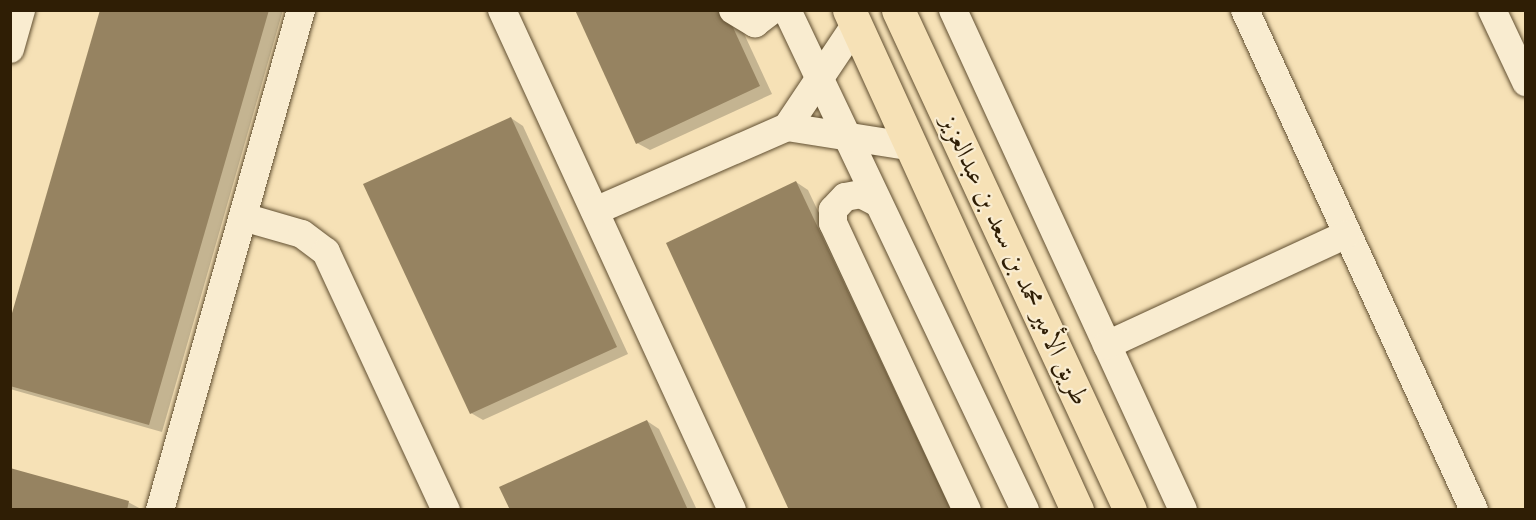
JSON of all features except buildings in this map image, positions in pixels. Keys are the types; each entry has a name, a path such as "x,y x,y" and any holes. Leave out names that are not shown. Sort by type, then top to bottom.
{"main road":[{"name":"طريق الأمير محمد بن سعد بن عبدالعزيز","path":"898,10 1130,510"},
{"name":"طريق الأمير محمد بن سعد بن عبدالعزيز","path":"853,17 1077,510"}],"street":[{"path":"10,49 21,10"},
{"path":"160,510 301,10"},
{"path":"502,10 732,510"},
{"path":"734,10 754,23 772,10"},
{"path":"787,10 844,136 1025,510"},
{"path":"953,10 1183,510"},
{"path":"1245,10 1474,510"},
{"path":"1492,10 1526,82"},
{"path":"787,127 819,79 853,17"},
{"path":"595,211 787,127 913,147"},
{"path":"876,201 861,194 845,197 833,210 833,223 967,510"},
{"path":"243,217 302,234 326,252 446,510"},
{"path":"1107,345 1347,234"}]}
